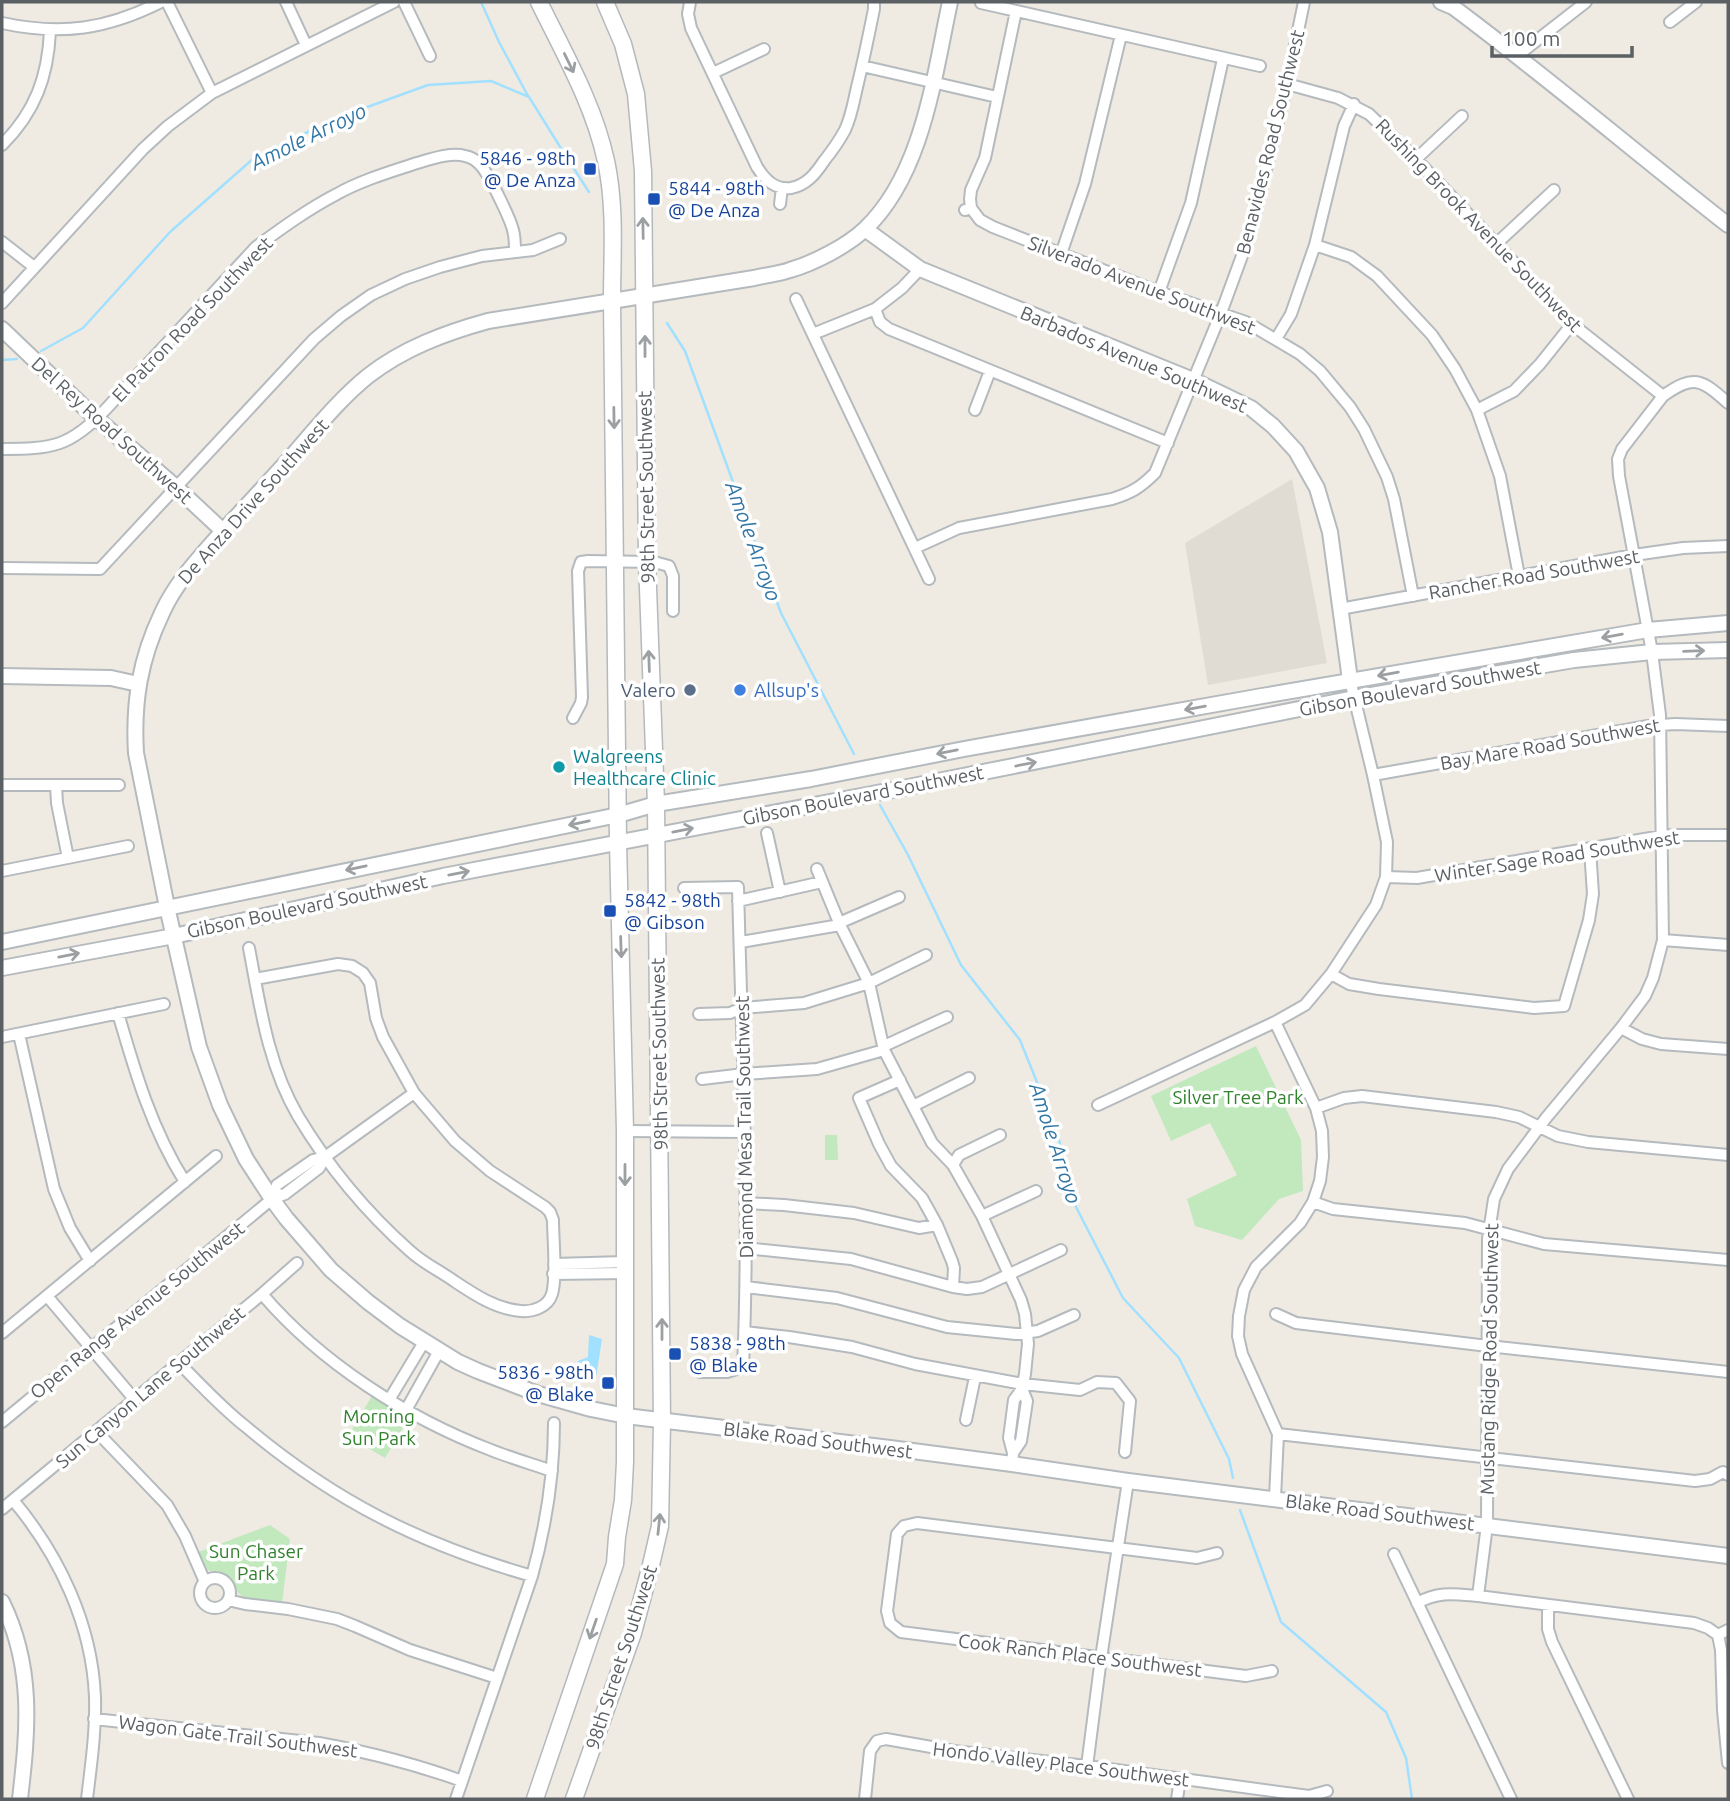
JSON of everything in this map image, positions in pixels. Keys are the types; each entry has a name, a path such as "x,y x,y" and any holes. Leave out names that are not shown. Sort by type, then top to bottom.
{"main road":[{"name":"98th Street Southwest","path":"535,1799 615,1564 624,1500 626,1416 613,220 606,161 599,136 586,100 539,2"},
{"name":"98th Street Southwest","path":"575,1799 633,1633 660,1526 662,1422 656,804 647,561 643,172 636,94 623,44 605,2"}],"street":[{"path":"2,23 22,28 63,31 115,22 162,2"},
{"path":"167,2 212,93"},
{"path":"286,2 306,45"},
{"path":"2,303 143,149 176,119 212,93 394,2"},
{"path":"404,2 430,56"},
{"path":"690,2 688,14 691,28 760,172 767,181 782,188 796,187 808,181 835,146 849,119 874,2"},
{"name":"De Anza Drive Southwest","path":"171,921 136,753 134,727 138,684 145,654 163,610 184,576 339,404 367,377 398,356 446,333 488,321 791,270 841,246 865,229 907,169 933,83 950,2"},
{"name":"Benavides Road Southwest","path":"915,548 959,528 1129,494 1155,473 1221,313 1250,234 1304,2"},
{"path":"1441,2 1453,7 1518,55 1728,225"},
{"path":"1518,55 1586,2"},
{"path":"1670,22 1696,2"},
{"path":"981,3 1260,66"},
{"path":"862,66 997,97 1016,11"},
{"path":"2,145 31,108 40,88 49,55 50,31"},
{"path":"1061,254 1085,184 1121,35"},
{"path":"713,73 764,48"},
{"path":"1159,292 1191,204 1223,59"},
{"name":"Rushing Brook Avenue Southwest","path":"1287,83 1354,104 1369,114 1416,159 1572,324 1662,396"},
{"name":"Silverado Avenue Southwest","path":"997,97 985,158 971,190 968,209 993,227 1159,292 1246,322 1300,354 1320,371 1350,407 1364,429 1387,477 1394,499 1413,596"},
{"path":"1276,339 1291,314 1314,246 1344,126 1354,104"},
{"path":"1416,159 1462,116"},
{"name":"El Patron Road Southwest","path":"2,449 39,448 59,444 81,431 97,419 256,247 284,226 338,193 371,178 427,160 464,155 475,160 484,169 508,218 516,252"},
{"path":"780,204 782,188"},
{"path":"1496,244 1554,190"},
{"name":"Barbados Avenue Southwest","path":"865,229 920,268 1193,380 1251,408 1273,426 1296,451 1317,488 1330,532 1350,680"},
{"path":"2,568 100,569 314,338 341,316 372,295 405,279 482,256 533,250 560,239"},
{"path":"2,242 34,267"},
{"path":"1314,246 1351,257 1377,276 1432,335 1455,369 1477,410 1500,475 1519,576"},
{"path":"813,334 875,309 902,288 920,268"},
{"path":"796,299 929,579"},
{"path":"875,309 880,322 889,329 1168,443"},
{"path":"1477,410 1514,391 1572,324"},
{"name":"Del Rey Road Southwest","path":"2,329 97,419 223,531"},
{"path":"975,410 990,371"},
{"path":"1662,396 1679,384 1695,381 1710,387 1728,403"},
{"name":"Mustang Ridge Road Southwest","path":"1478,1596 1487,1525 1489,1229 1494,1199 1508,1169 1539,1127 1645,996 1653,978 1662,940 1661,725 1652,652 1618,459 1622,449 1662,396"},
{"name":"Rancher Road Southwest","path":"1340,610 1634,555 1683,548 1728,546"},
{"path":"572,718 582,697 578,571 581,562 664,563 672,570 673,611"},
{"name":"Gibson Boulevard Southwest","path":"2,968 171,921 656,804 813,779 964,749 1350,680 1648,630 1728,623"},
{"name":"Gibson Boulevard Southwest","path":"2,942 171,921 443,876 1354,698 1574,660 1652,652 1728,650"},
{"path":"2,676 111,678 138,684"},
{"path":"1098,1105 1275,1022 1305,1005 1331,974 1376,905 1386,877 1387,842 1350,680"},
{"name":"Bay Mare Road Southwest","path":"1373,775 1661,725 1728,726"},
{"path":"2,785 119,785"},
{"path":"56,785 68,858"},
{"path":"767,833 780,892"},
{"name":"Winter Sage Road Southwest","path":"1386,877 1417,878 1662,836 1728,835"},
{"path":"2,871 128,846"},
{"path":"1331,974 1349,984 1379,989 1534,1008 1564,1006 1589,920 1593,894 1590,849"},
{"path":"817,869 839,924 869,983 884,1048 933,1143 953,1165 982,1216 1021,1300 1028,1344 1022,1387 1014,1400 1018,1418 1009,1438 1013,1458"},
{"path":"738,901 822,882"},
{"name":"Diamond Mesa Trail Southwest","path":"684,888 738,887 741,942 746,1203 743,1367 727,1372 700,1372"},
{"path":"741,942 839,924 899,897"},
{"name":"Blake Road Southwest","path":"171,921 199,1048 212,1087 236,1140 272,1199 331,1269 368,1302 424,1342 478,1371 591,1409 662,1422 1013,1458 1128,1481 1728,1556"},
{"path":"1662,940 1728,945"},
{"path":"249,948 265,1033 284,1090 325,1157 365,1206 412,1253 481,1298 508,1309 525,1311 542,1307 551,1296 554,1269 553,1220 550,1212 490,1171 455,1141 414,1093 383,1037 376,1018 370,983 358,970 345,964 255,979"},
{"path":"699,1014 730,1013 742,1008 804,1003 869,983 926,955"},
{"path":"2,1037 164,1004"},
{"path":"118,1013 143,1096 164,1146 185,1182"},
{"path":"702,1079 817,1069 884,1048 947,1017"},
{"path":"1275,1022 1316,1108 1322,1131 1323,1157 1320,1181 1313,1202 1300,1223 1256,1267 1244,1290 1239,1316 1238,1336 1242,1354 1278,1434 1275,1498"},
{"path":"1621,1028 1642,1039 1661,1044 1728,1049"},
{"path":"19,1034 54,1189 70,1228 90,1261"},
{"path":"913,1106 969,1078"},
{"path":"900,1080 859,1098 891,1166 922,1198 937,1225 954,1268 953,1287"},
{"name":"Open Range Avenue Southwest","path":"2,1422 272,1199 285,1194 296,1179 319,1168 325,1157 414,1093"},
{"path":"1316,1108 1344,1098 1362,1096 1496,1112 1519,1118 1558,1136 1588,1142 1728,1155"},
{"path":"625,1131 745,1132"},
{"path":"953,1165 959,1155 1000,1135"},
{"path":"2,1331 216,1156"},
{"path":"982,1216 1036,1191"},
{"path":"1313,1202 1333,1209 1465,1223 1545,1244 1728,1260"},
{"path":"746,1203 854,1213 919,1228 937,1225"},
{"path":"746,1248 851,1259 967,1289 982,1287 1061,1250"},
{"name":"Sun Canyon Lane Southwest","path":"2,1509 298,1263"},
{"path":"554,1269 625,1267"},
{"path":"746,1287 837,1298 947,1327 1016,1334 1038,1331 1074,1315"},
{"path":"262,1294 308,1340 338,1365 389,1400 491,1450 552,1471"},
{"path":"47,1296 135,1400"},
{"path":"1276,1314 1296,1323 1728,1372"},
{"path":"745,1332 852,1347 915,1364 1022,1387 1080,1390 1097,1382 1116,1382 1130,1401 1125,1452"},
{"path":"389,1400 424,1342"},
{"path":"406,1410 439,1351"},
{"path":"179,1363 243,1425 328,1489 383,1520 438,1545 532,1576"},
{"path":"405,1373 423,1382"},
{"path":"967,1420 975,1377"},
{"path":"456,1799 532,1576 545,1522 552,1471 554,1423"},
{"path":"96,1432 167,1505 185,1535 205,1581"},
{"path":"1278,1434 1695,1480 1710,1479 1726,1473 1728,1461"},
{"path":"1087,1766 1128,1481"},
{"path":"13,1500 30,1520 64,1577 78,1612 89,1653 93,1675 94,1740 87,1799"},
{"name":"Cook Ranch Place Southwest","path":"1118,1548 917,1523 904,1526 897,1534 887,1611 890,1623 901,1632 1101,1658 1246,1676 1272,1671"},
{"path":"1118,1548 1197,1558 1217,1553"},
{"path":"1394,1554 1511,1799"},
{"path":"214,1578 224,1581 229,1587 228,1600 222,1606 212,1607 204,1603 200,1594 205,1581 214,1578"},
{"path":"1417,1603 1430,1596 1445,1594 1478,1596 1694,1623 1723,1632 1723,1710 1728,1763"},
{"path":"228,1600 337,1619 410,1650 497,1678"},
{"path":"2,1602 17,1641 26,1690 28,1716 20,1799"},
{"path":"1548,1605 1548,1629 1552,1642 1628,1799"},
{"name":"Wagon Gate Trail Southwest","path":"94,1719 347,1748 407,1763 462,1781"},
{"name":"Hondo Valley Place Southwest","path":"865,1799 870,1751 877,1741 886,1739 954,1751 1309,1796 1328,1791"},
{"path":"1177,1799 1180,1779"}],"shaded area":[{"path":"1292,479 1327,663 1208,685 1185,543"}],"green space":[{"name":"Silver Tree Park","path":"1256,1046 1301,1140 1303,1191 1279,1199 1242,1240 1195,1226 1187,1199 1237,1175 1210,1123 1171,1141 1151,1096"},
{"path":"825,1135 837,1135 838,1160 825,1160"},
{"name":"Morning Sun Park","path":"372,1396 409,1418 385,1458 348,1436"},
{"name":"Sun Chaser Park","path":"270,1525 290,1539 282,1603 247,1600 236,1591 233,1582 227,1577 203,1568 196,1553"}],"water":[{"path":"589,1335 602,1339 596,1378 575,1376 578,1361 588,1357"}],"waterway":[{"path":"481,2 528,96"},
{"name":"Amole Arroyo","path":"41,351 83,328 170,232 254,158 337,118 428,85 491,81 529,97 589,192"},
{"name":"Amole Arroyo","path":"667,323 685,351 781,613 854,754"},
{"name":"Amole Arroyo","path":"2,360 17,359"},
{"name":"Amole Arroyo","path":"880,805 908,855 961,965 1020,1040 1057,1132 1076,1207 1123,1298 1179,1358 1229,1459 1233,1478"},
{"name":"Amole Arroyo","path":"1240,1510 1281,1622 1386,1712 1406,1758 1412,1799"}],"place":[{"name":"5846 - 98th @ De Anza","path":"590,169"},
{"name":"5844 - 98th @ De Anza","path":"654,199"},
{"name":"Valero","path":"690,690"},
{"name":"Allsup's","path":"740,690"},
{"name":"Walgreens Healthcare Clinic","path":"559,767"},
{"name":"5842 - 98th @ Gibson","path":"610,911"},
{"name":"5838 - 98th @ Blake","path":"675,1354"},
{"name":"5836 - 98th @ Blake","path":"608,1383"}]}
